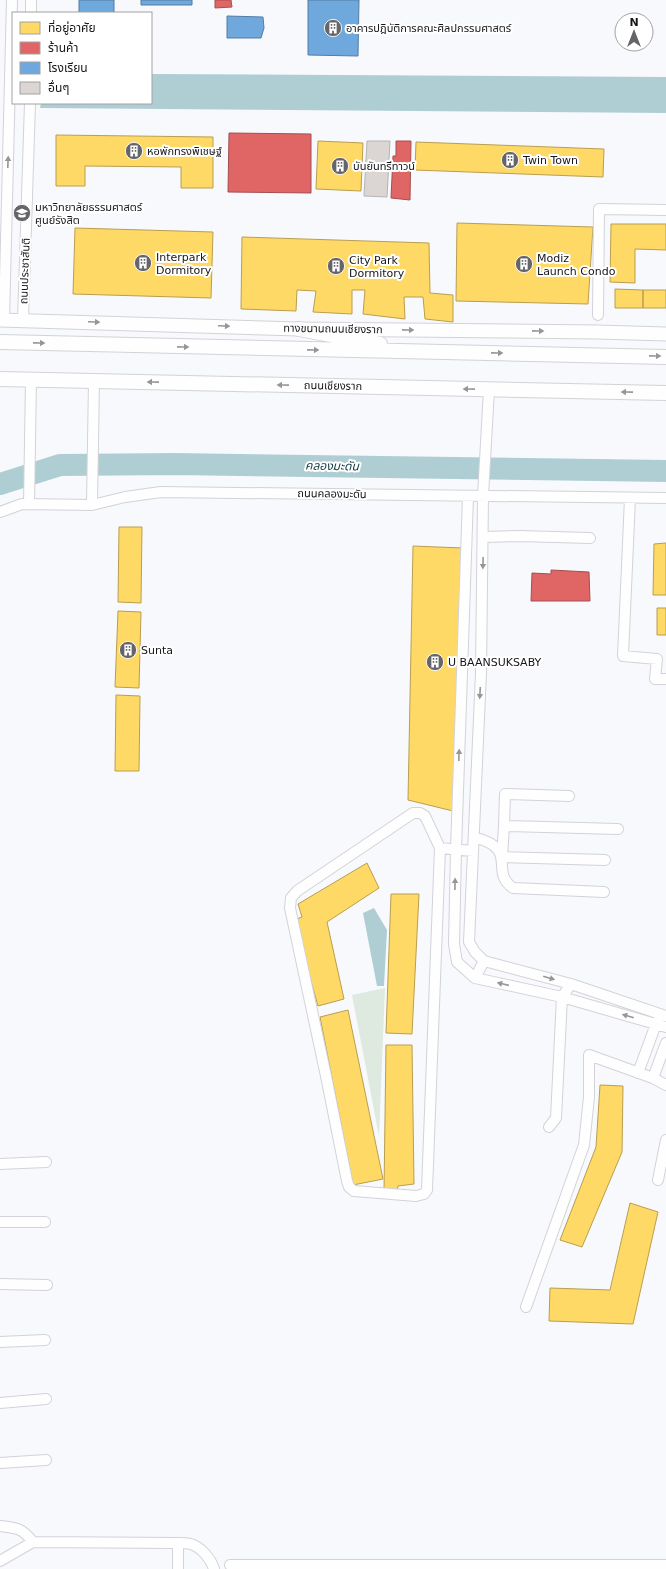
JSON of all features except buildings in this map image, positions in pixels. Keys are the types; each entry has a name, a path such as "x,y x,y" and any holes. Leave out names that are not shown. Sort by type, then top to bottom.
{"main road":[{"path":"299,329 366,342 444,352"},
{"path":"0,342 666,357"},
{"name":"ถนนเชียงราก","path":"0,379 666,393"}],"street":[{"name":"ถนนประชาสันติ","path":"2,320 12,0"},
{"path":"31,0 31,12"},
{"name":"ถนนประชาสันติ","path":"23,320 30,104"},
{"path":"598,315 599,209 666,210"},
{"name":"ทางขนานถนนเชียงราก","path":"2,320 299,329 666,334"},
{"path":"29,504 31,379"},
{"path":"92,501 94,380"},
{"path":"489,389 484,492 481,673 469,942 475,952 484,961 571,984 664,1016 656,1024 638,1073"},
{"name":"ถนนคลองมะดัน","path":"0,512 22,504 92,501 161,492 468,496 484,492 666,498"},
{"path":"468,496 456,850 454,944 457,962 475,978 562,998 666,1027"},
{"path":"630,498 623,656 657,659 655,679 666,680"},
{"path":"484,537 519,536 590,538"},
{"path":"569,796 505,794 502,857 504,878 506,883 513,888 604,892"},
{"path":"413,812 420,813 425,816 440,848 427,1190 424,1194 416,1196 354,1191 347,1181 312,1007 290,908 291,898 297,891 413,812"},
{"path":"504,826 618,829"},
{"path":"474,838 485,840 494,845 499,849 502,857"},
{"path":"440,848 473,852"},
{"path":"502,857 605,860"},
{"path":"454,944 469,942"},
{"path":"475,978 484,961"},
{"path":"549,1127 556,1118 562,998 571,984"},
{"path":"654,1078 666,1043"},
{"path":"526,1307 584,1144 589,1097 590,1055 654,1078 666,1085"},
{"path":"658,1180 666,1140"},
{"path":"0,1164 46,1162"},
{"path":"0,1222 45,1222"},
{"path":"0,1284 46,1285"},
{"path":"0,1342 44,1340"},
{"path":"0,1403 46,1399"},
{"path":"0,1463 46,1460"},
{"path":"0,1526 18,1528 26,1533 33,1542"},
{"path":"0,1561 33,1542 178,1543 190,1544 197,1547 211,1561 214,1569"},
{"path":"178,1543 178,1569"},
{"path":"230,1565 336,1567 666,1565"}],"shaded area":[{"path":"385,988 379,1136 352,995"}],"water":[{"path":"152,74 666,77 666,113 40,108 41,104 152,104"},
{"path":"374,908 387,930 384,986 377,986 363,913"}],"waterway":[{"name":"คลองมะดัน","path":"0,484 60,465 175,464 666,471"}],"place":[{"name":"อาคารปฎิบัติการคณะศิลปกรรมศาสตร์","path":"333,28"},
{"name":"หอพักทรงพิเชษฐ์","path":"134,151"},
{"name":"Twin Town","path":"510,160"},
{"name":"บันยันทรีทาวน์","path":"340,166"},
{"name":"มหาวิทยาลัยธรรมศาสตร์ ศูนย์รังสิต","path":"22,213"},
{"name":"Interpark Dormitory","path":"143,263"},
{"name":"Modiz Launch Condo","path":"524,264"},
{"name":"City Park Dormitory","path":"336,266"},
{"name":"Sunta","path":"128,650"},
{"name":"U BAANSUKSABY","path":"435,662"}]}
